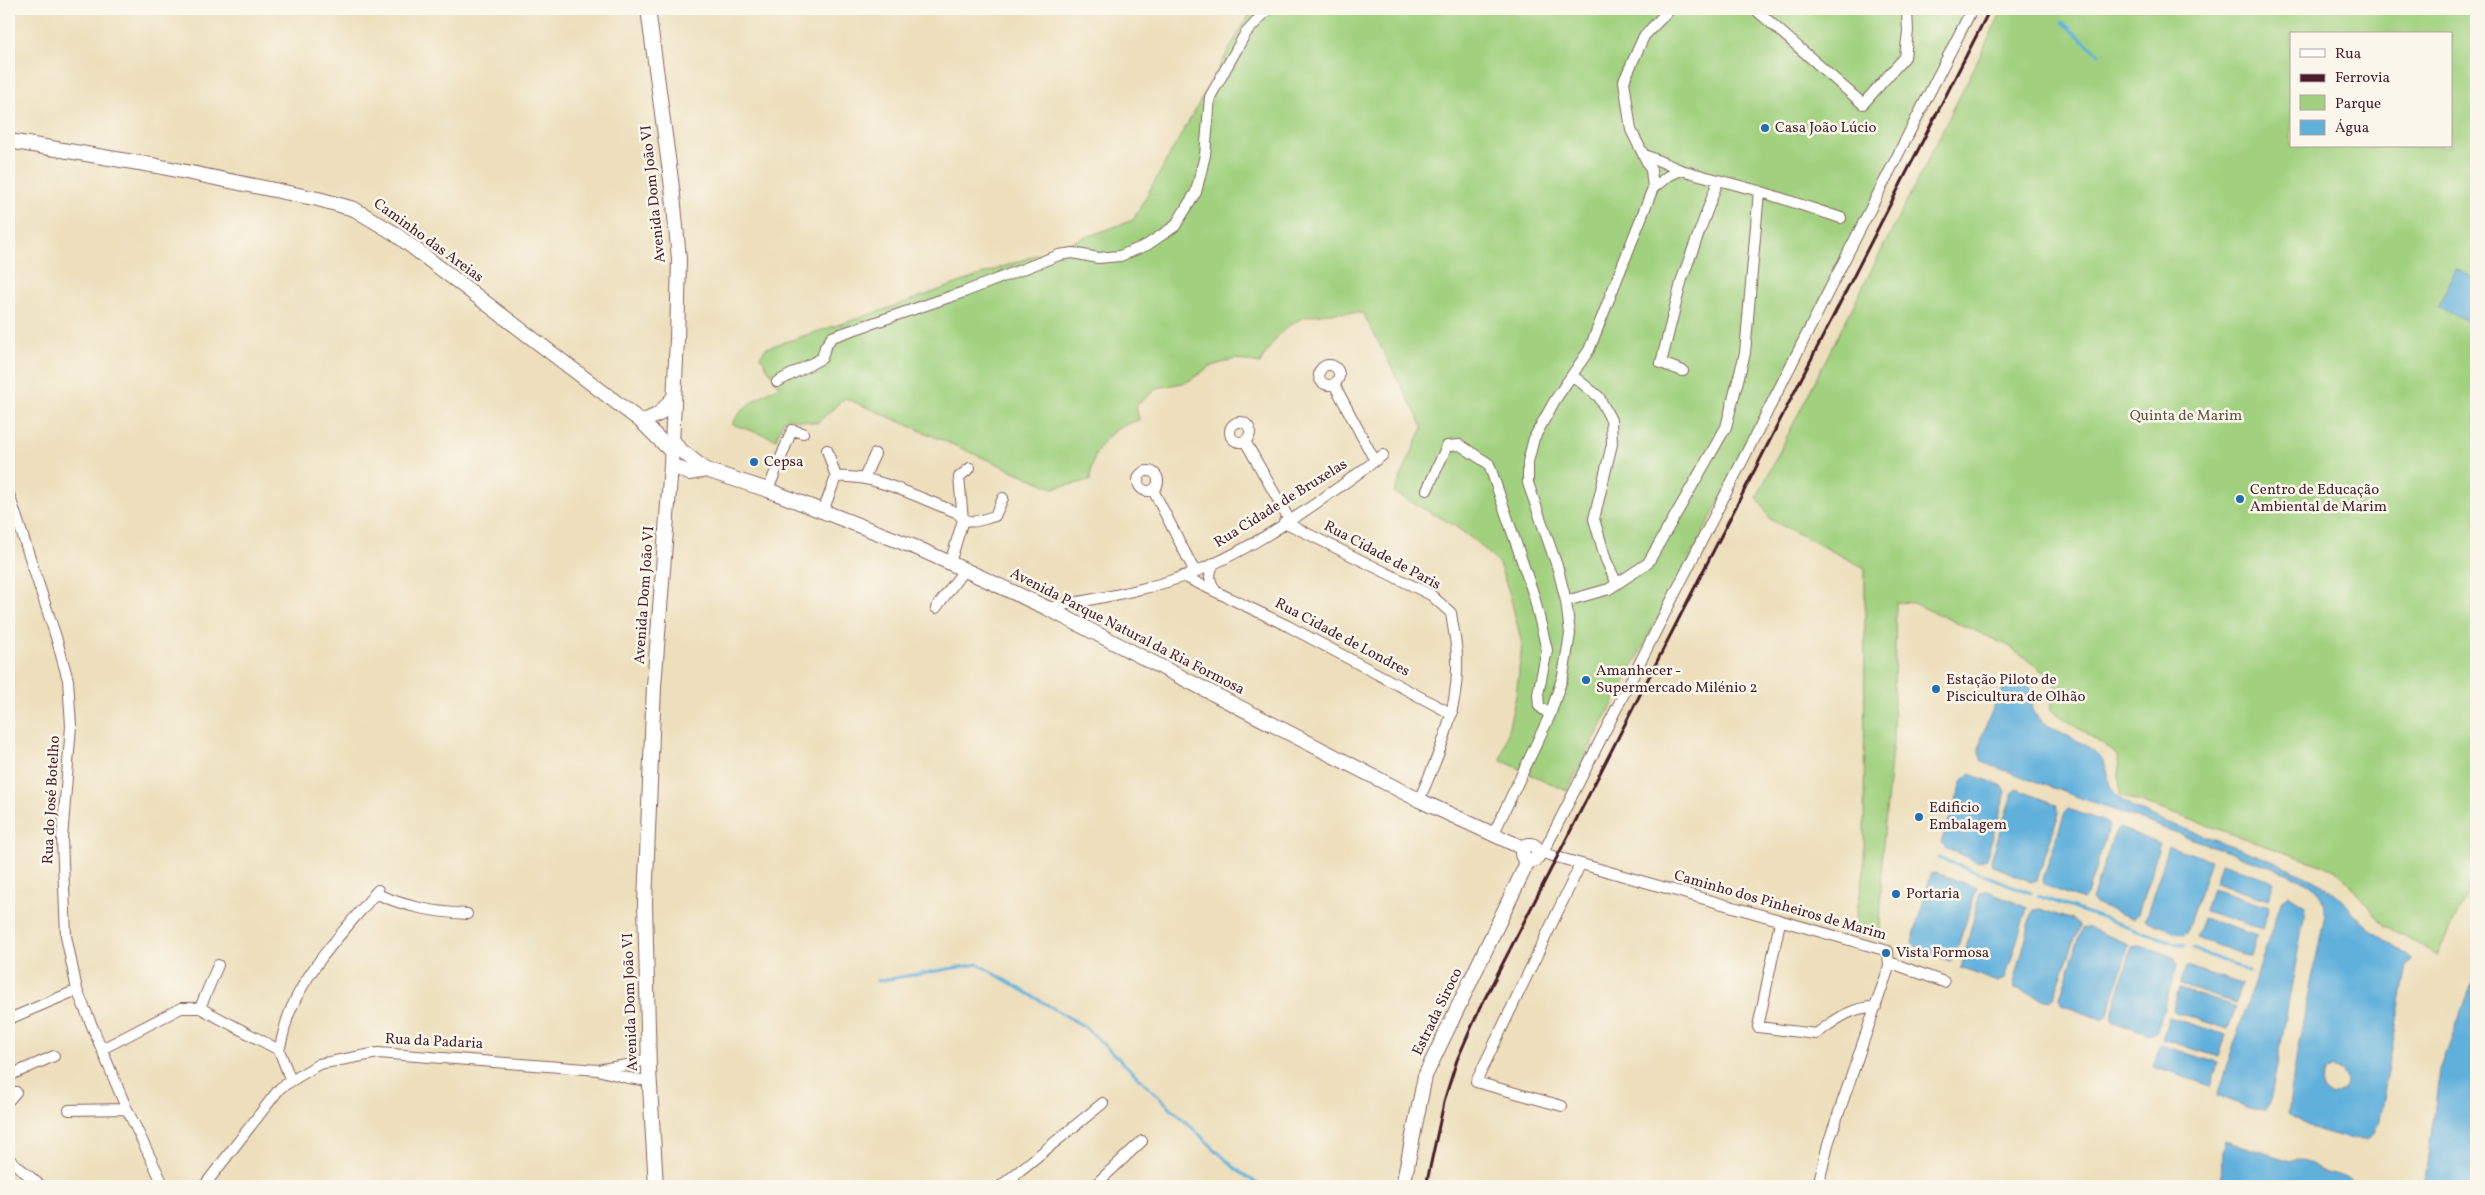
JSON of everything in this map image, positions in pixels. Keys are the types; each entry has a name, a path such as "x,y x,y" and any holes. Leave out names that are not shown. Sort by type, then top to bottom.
{"street":[{"name":"Avenida Dom João VI","path":"648,9 673,196 679,259 671,465 654,686 645,903 649,1058 656,1186"},
{"path":"777,382 822,358 825,347 832,337 852,329 964,292 1059,256 1073,253 1098,258 1120,256 1147,245 1175,226 1196,192 1205,155 1210,97 1245,34 1268,9"},
{"path":"1493,834 1550,715 1563,676 1570,634 1566,601 1558,569 1528,483 1528,462 1534,438 1554,400 1573,376 1589,350 1653,188 1651,170 1631,130 1624,81 1644,36 1670,9"},
{"path":"1755,9 1864,104 1905,57 1908,31 1907,11 1903,9"},
{"path":"1533,854 1972,9"},
{"name":"Caminho das Areias","path":"9,141 156,166 354,208 394,232 649,424 672,439 690,467"},
{"path":"1645,155 1681,170 1759,191 1841,218"},
{"path":"1653,188 1668,176 1681,170"},
{"path":"1683,372 1661,363 1682,279 1718,181"},
{"path":"1566,601 1609,589 1648,563 1726,426 1745,353 1759,191"},
{"path":"1573,376 1599,397 1611,420 1612,444 1594,519 1606,560 1617,584"},
{"name":"Rua Cidade de Bruxelas","path":"1047,608 1136,591 1195,572 1236,552 1287,521 1336,490 1379,458 1334,384"},
{"path":"672,439 649,424 674,397"},
{"path":"768,490 792,430 803,433"},
{"path":"1245,441 1287,521"},
{"path":"1427,490 1447,446 1460,445 1489,464 1534,596 1547,650 1538,694 1539,706 1550,715"},
{"path":"824,511 836,477 827,450"},
{"path":"864,478 875,454"},
{"path":"671,465 690,467"},
{"path":"668,498 678,481 690,467"},
{"name":"Avenida Parque Natural da Ria Formosa","path":"690,467 706,470 768,490 950,563 1047,608 1419,800 1533,854"},
{"path":"950,563 963,520 959,477 970,468"},
{"path":"836,477 855,475 864,478 956,512 963,520 970,523 995,516 1003,498"},
{"path":"1153,490 1195,572"},
{"name":"Rua do José Botelho","path":"9,494 56,637 68,680 71,726 62,839 66,936 77,990 127,1109 164,1186"},
{"name":"Rua Cidade de Paris","path":"1287,521 1431,595 1451,613 1458,660 1452,714 1438,756 1419,800"},
{"path":"1214,563 1209,573 1210,581 1216,592"},
{"path":"936,608 964,570"},
{"name":"Rua Cidade de Londres","path":"1183,576 1288,626 1452,714"},
{"name":"Caminho dos Pinheiros de Marim","path":"1533,854 1580,865 1888,951 1889,967 1828,1144 1818,1186"},
{"name":"Estrada Siroco","path":"1403,1186 1425,1076 1533,854"},
{"path":"1562,1106 1476,1082 1580,865"},
{"path":"291,1081 279,1050 291,1009 314,970 336,939 376,892 396,903 426,911 467,914"},
{"path":"1780,922 1758,1027 1816,1034 1838,1018 1862,1006 1876,1007"},
{"path":"1889,962 1944,982"},
{"path":"200,1008 218,965"},
{"path":"9,1019 77,990"},
{"path":"102,1049 181,1008 200,1008 279,1050"},
{"name":"Rua da Padaria","path":"204,1186 280,1088 319,1064 378,1053 598,1070"},
{"path":"9,1069 13,1074 54,1056"},
{"path":"598,1070 633,1064 649,1058"},
{"path":"598,1070 628,1078 650,1081"},
{"path":"1001,1186 1015,1182 1103,1103"},
{"path":"70,1110 127,1109"},
{"path":"1094,1186 1142,1141"},
{"path":"9,1159 41,1186"}],"green space":[{"path":"1252,9 1979,9 1567,791 1501,760 1516,696 1522,645 1510,595 1499,564 1479,544 1452,524 1394,493 1423,427 1363,313 1328,313 1302,319 1290,325 1280,334 1260,364 1236,359 1211,366 1187,382 1157,388 1136,406 1139,420 1118,429 1103,442 1094,459 1090,481 1053,488 845,398 817,423 788,418 783,421 776,439 732,424 747,406 779,386 760,356 766,348 878,312 1133,220"},
{"name":"Quinta de Marim","path":"2003,9 2476,9 2476,876 2437,955 2384,925 2338,871 2120,795 2118,755 2050,709 2056,682 2009,646 1913,603 1896,602 1893,739 1882,854 1880,939 1853,934 1864,871 1865,568 1771,520 1757,497"}],"water":[{"path":"2456,269 2476,279 2476,325 2438,307"},
{"path":"2010,679 2027,685 2034,694 2033,712 2041,720 2083,744 2098,755 2106,766 2109,784 2113,792 2124,802 2151,816 2265,858 2311,878 2328,888 2368,927 2410,958 2412,961 2407,967 2404,981 2379,1121 2375,1132 2370,1138 2367,1140 2358,1139 2325,1132 2304,1124 2288,1113 2297,1052 2325,914 2325,905 2320,892 2310,884 2289,874 1982,762 1979,750 1986,724","holes":["2331,1068 2341,1071 2347,1081 2343,1090 2332,1096 2324,1091 2321,1083 2324,1073"]},
{"path":"1969,774 2001,785 2006,792 1986,859 1978,862 1945,847 1941,843 1963,780"},
{"path":"2016,789 2056,804 2059,813 2037,880 2031,882 1992,865 1991,860 2012,794"},
{"path":"2068,809 2106,822 2109,826 2087,895 2082,900 2044,885 2043,879 2065,812"},
{"path":"2120,828 2160,844 2138,914 2134,919 2095,904 2092,899 2115,832"},
{"path":"2169,846 2211,860 2187,933 2183,935 2145,920"},
{"path":"2221,863 2274,881 2268,900 2215,883"},
{"path":"1937,873 1977,888 1954,958 1950,961 1919,950 1912,942 1931,874"},
{"path":"2212,889 2269,907 2262,929 2205,911"},
{"path":"1987,890 2027,908 2005,979 1997,982 1961,968 1980,893"},
{"path":"2288,894 2305,905 2304,918 2271,1098 2266,1111 2254,1110 2217,1095 2282,899"},
{"path":"2040,909 2072,920 2080,925 2054,996 2048,1001 2013,987 2033,910"},
{"path":"2203,918 2257,936 2251,957 2196,938"},
{"path":"2086,927 2129,944 2107,1017 2103,1020 2062,1005 2060,998 2082,928"},
{"path":"2139,946 2159,951 2175,958 2177,966 2157,1031 2151,1034 2113,1022 2111,1017 2132,947"},
{"path":"2187,966 2241,984 2235,1003 2180,985"},
{"path":"2476,973 2476,1186 2424,1186 2440,1070"},
{"path":"2179,989 2236,1007 2228,1029 2172,1011"},
{"path":"2169,1017 2226,1035 2219,1057 2162,1039"},
{"path":"2160,1045 2218,1063 2211,1086 2153,1067"},
{"path":"2225,1141 2291,1161 2303,1160 2327,1173 2347,1177 2359,1186 2221,1186 2222,1152"}],"waterway":[{"path":"2062,22 2099,54"},
{"path":"1939,858 2031,893"},
{"path":"2038,896 2184,946"},
{"path":"2193,949 2248,971"},
{"path":"877,981 978,964 1085,1027 1237,1170 1261,1186"}],"railway":[{"path":"1426,1186 1445,1098 1457,1060 1479,1010 1990,9"}],"place":[{"name":"Casa João Lúcio","path":"1765,128"},
{"name":"Cepsa","path":"754,462"},
{"name":"Centro de Educação Ambiental de Marim","path":"2240,499"},
{"name":"Amanhecer - Supermercado Milénio 2","path":"1586,680"},
{"name":"Estação Piloto de Piscicultura de Olhão","path":"1936,689"},
{"name":"Edificio Embalagem","path":"1919,817"},
{"name":"Portaria","path":"1896,894"},
{"name":"Vista Formosa","path":"1886,953"}]}
